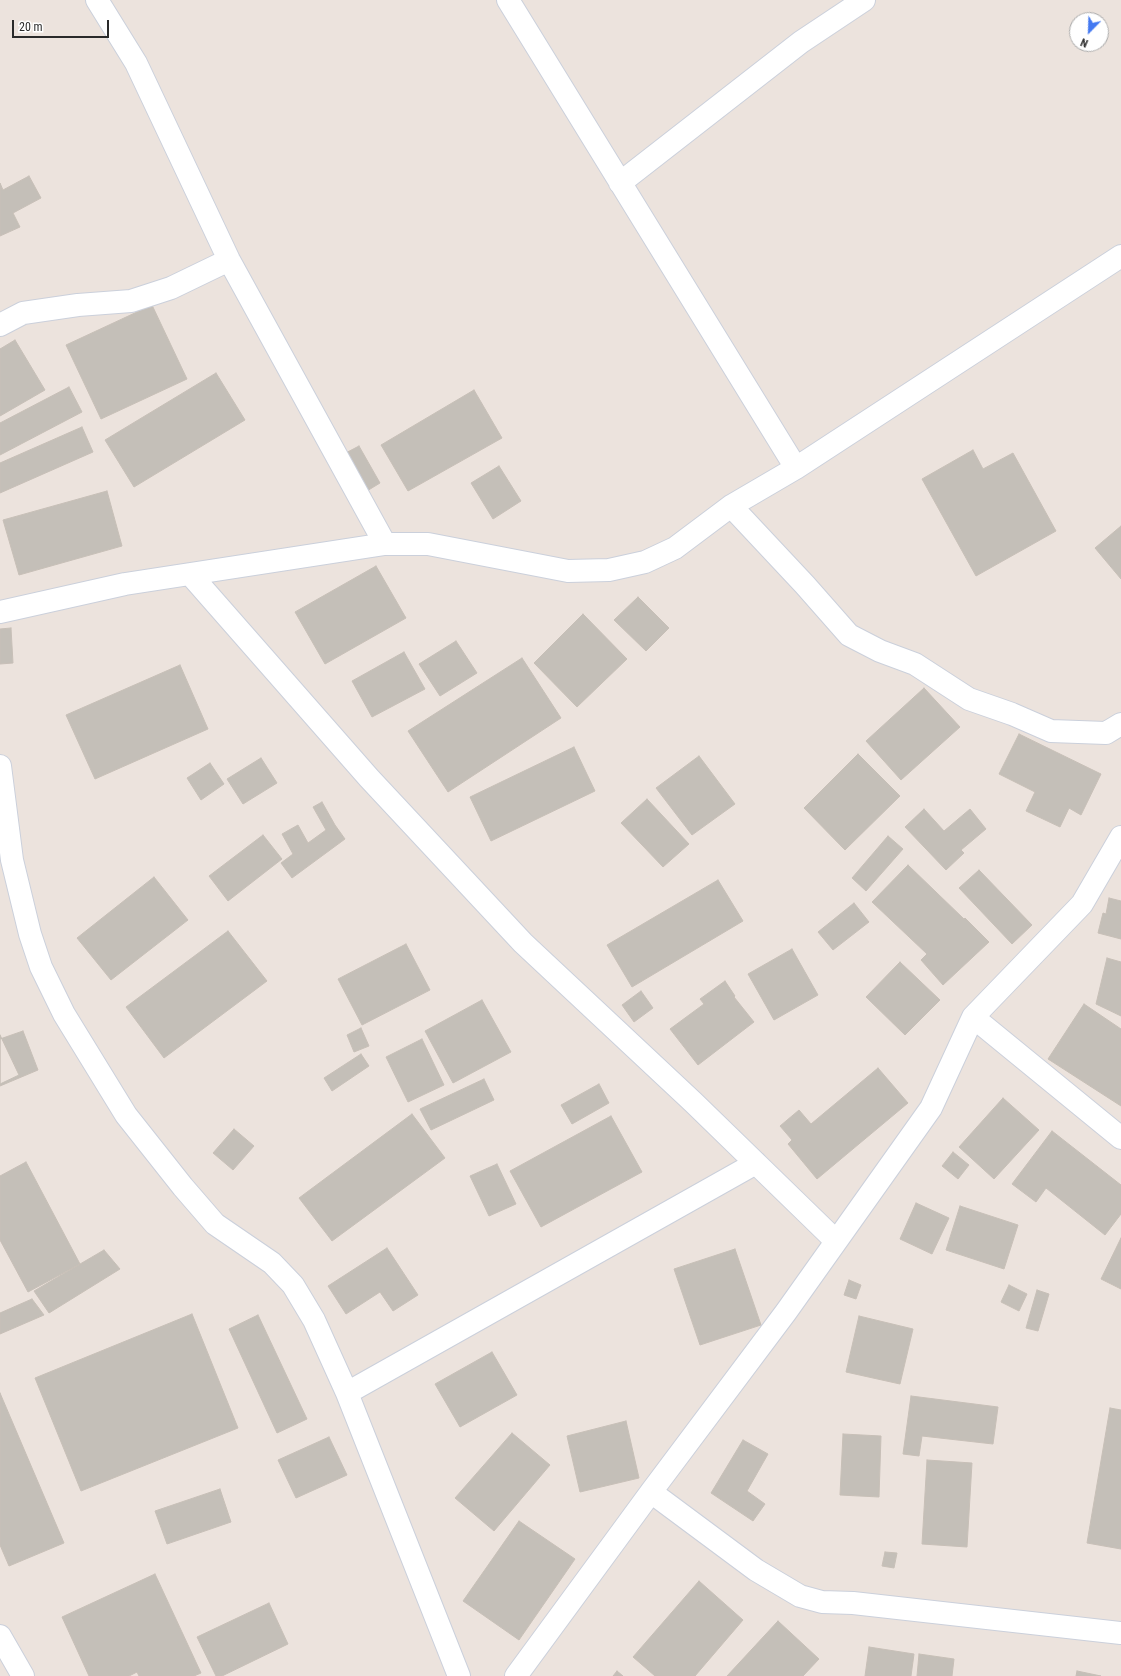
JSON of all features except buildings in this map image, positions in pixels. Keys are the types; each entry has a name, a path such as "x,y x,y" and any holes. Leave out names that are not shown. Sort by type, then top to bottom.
{"street":[{"path":"97,0 136,63 229,260 385,544"},
{"path":"508,0 796,468"},
{"path":"620,183 800,42 864,0"},
{"path":"0,612 125,584 385,544 428,544 568,571 609,570 645,562 675,548 731,506 796,468 1121,256"},
{"path":"0,325 23,313 78,305 131,301 171,288 229,260"},
{"path":"731,506 806,584 849,635 880,651 915,664 969,699 1012,714 1051,731 1106,733 1121,724"},
{"path":"190,574 369,778 523,943 688,1097 836,1241"},
{"path":"0,766 12,860 30,934 41,967 64,1014 126,1115 183,1187 215,1224 272,1263 293,1285 314,1320 347,1393 459,1676"},
{"path":"516,1676 786,1312 931,1108 973,1017 1082,904 1121,837"},
{"path":"973,1017 1121,1138"},
{"path":"347,1393 756,1163"},
{"path":"651,1492 756,1570 800,1596 822,1602 1121,1633"},
{"path":"0,1636 23,1676"}]}
